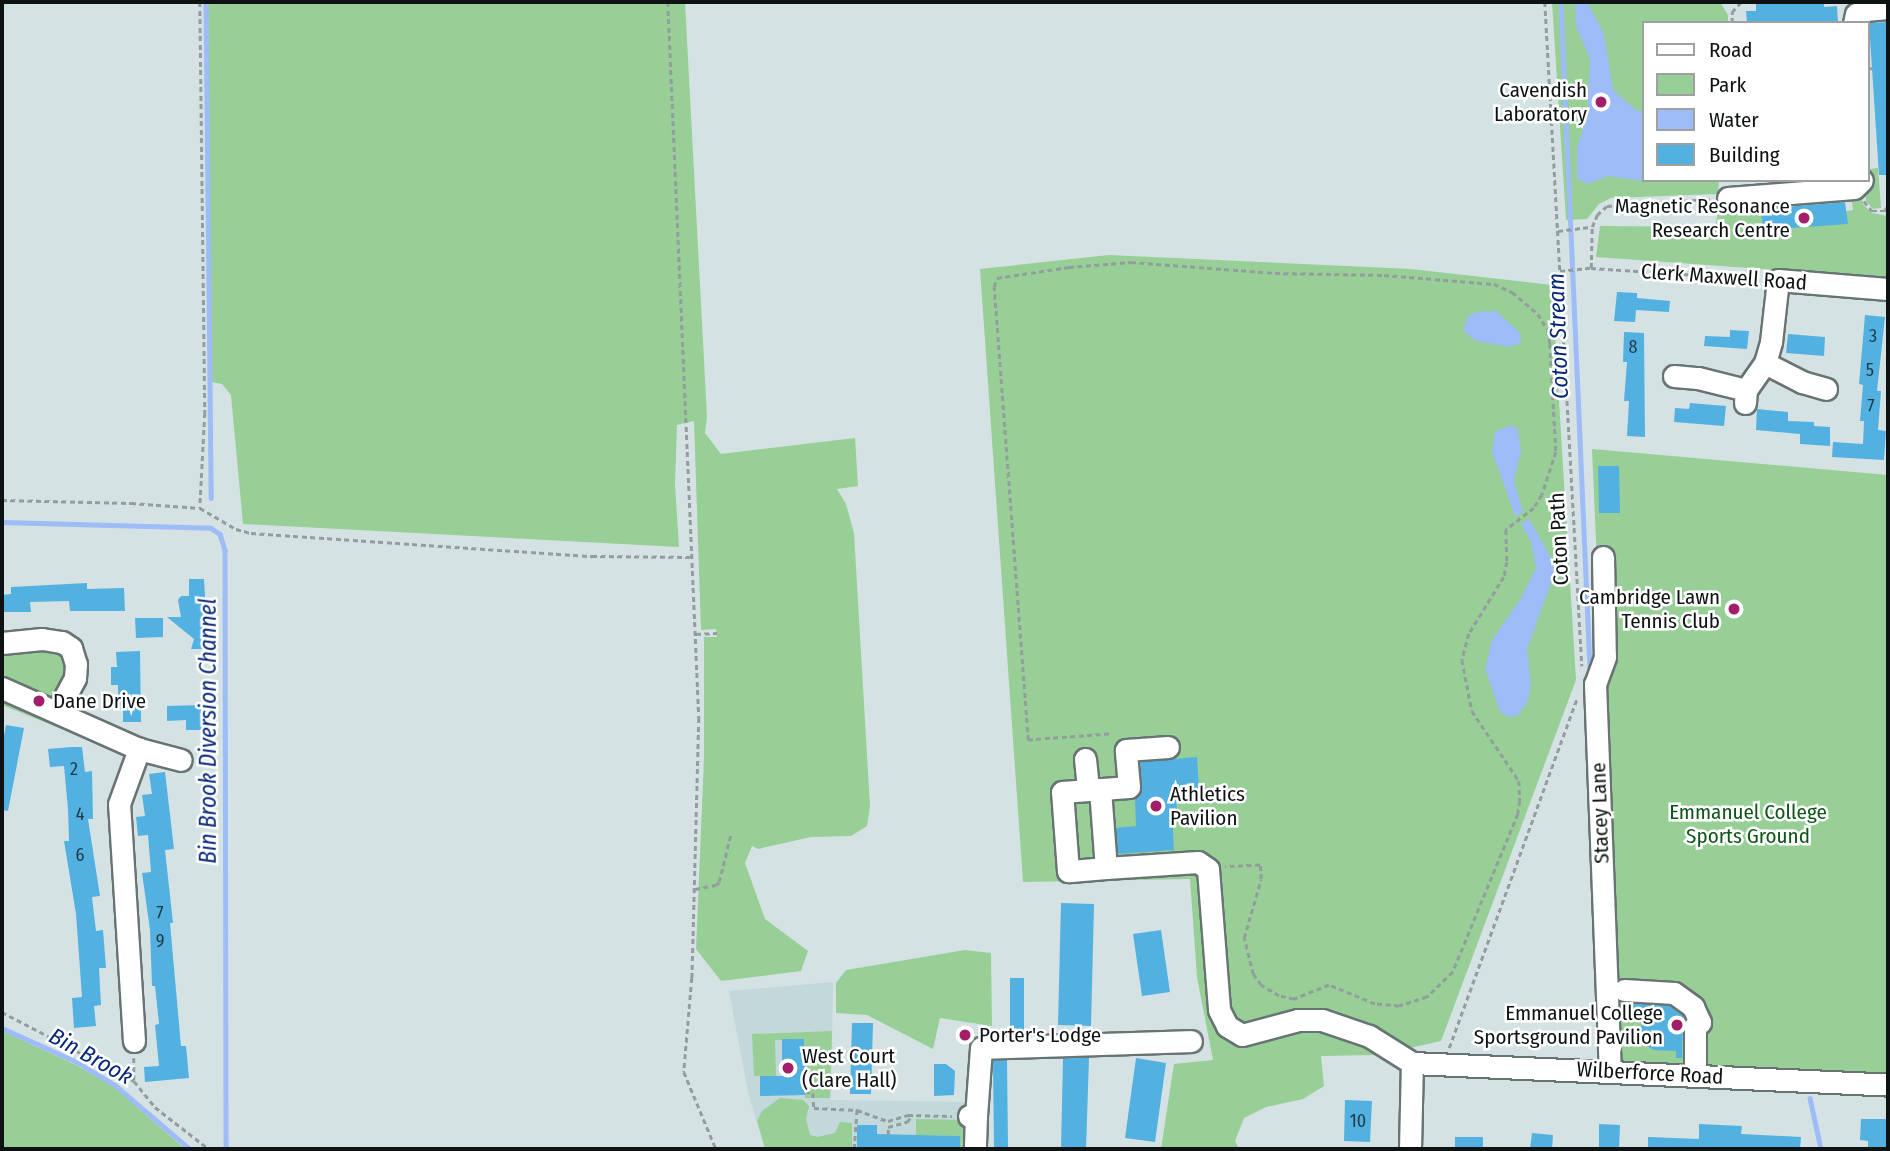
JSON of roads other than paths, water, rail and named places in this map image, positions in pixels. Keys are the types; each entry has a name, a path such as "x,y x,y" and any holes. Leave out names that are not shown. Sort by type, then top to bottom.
{"street":[{"path":"1854,21 1856,14 1865,10 1888,8"},
{"path":"1728,198 1854,188 1860,182"},
{"name":"Clerk Maxwell Road","path":"1765,363 1776,320 1778,280 1888,289"},
{"path":"1670,375 1698,378 1745,396 1765,363 1802,382 1829,391"},
{"name":"Stacey Lane","path":"1603,557 1605,657 1595,684 1610,1070"},
{"path":"2,643 42,639 62,642 71,648 76,664 75,678 57,712"},
{"path":"2,688 139,749 181,760"},
{"path":"1168,747 1126,750 1129,786 1062,792 1068,870 1198,862 1208,869 1219,1010 1227,1026 1242,1035 1298,1020 1322,1020 1369,1035 1412,1063 1410,1149"},
{"path":"134,1041 119,804 139,749"},
{"path":"1085,759 1094,789 1107,868"},
{"path":"1624,990 1674,993 1693,1007 1700,1022 1695,1026 1695,1075"},
{"path":"975,1149 972,1116 981,1048 1191,1041"},
{"name":"Wilberforce Road","path":"1412,1063 1610,1070 1888,1085"}],"water":[{"path":"1575,2 1587,2 1604,34 1613,90 1636,110 1642,112 1642,180 1609,176 1588,184 1577,179 1577,146 1587,118 1590,59 1576,26"},
{"path":"1496,311 1520,333 1521,343 1508,347 1476,341 1463,331 1468,316 1477,312"},
{"path":"1510,425 1518,429 1521,451 1514,481 1523,512 1515,516 1492,452 1495,432"},
{"path":"1529,519 1553,561 1555,572 1527,649 1531,686 1527,703 1517,716 1509,717 1500,712 1485,669 1492,640 1521,598 1536,568 1531,542 1521,524"}],"waterway":[{"path":"206,2 211,498"},
{"name":"Coton Stream","path":"1561,2 1590,668"},
{"name":"Bin Brook Diversion Channel","path":"2,522 211,528 220,534 225,550 226,1149"},
{"name":"Bin Brook","path":"2,1028 77,1062 115,1085 190,1149"},
{"name":"Coton Stream","path":"1810,1098 1821,1149"}],"place":[{"name":"Cavendish Laboratory","path":"1601,102"},
{"name":"Magnetic Resonance Research Centre","path":"1804,218"},
{"name":"Cambridge Lawn Tennis Club","path":"1734,609"},
{"name":"Dane Drive","path":"39,701"},
{"name":"Athletics Pavilion","path":"1156,806"},
{"name":"Emmanuel College Sportsground Pavilion","path":"1677,1025"},
{"name":"Porter's Lodge","path":"965,1035"},
{"name":"West Court (Clare Hall)","path":"788,1068"}],"park label":[{"name":"Emmanuel College Sports Ground","path":"1748,824"}]}
